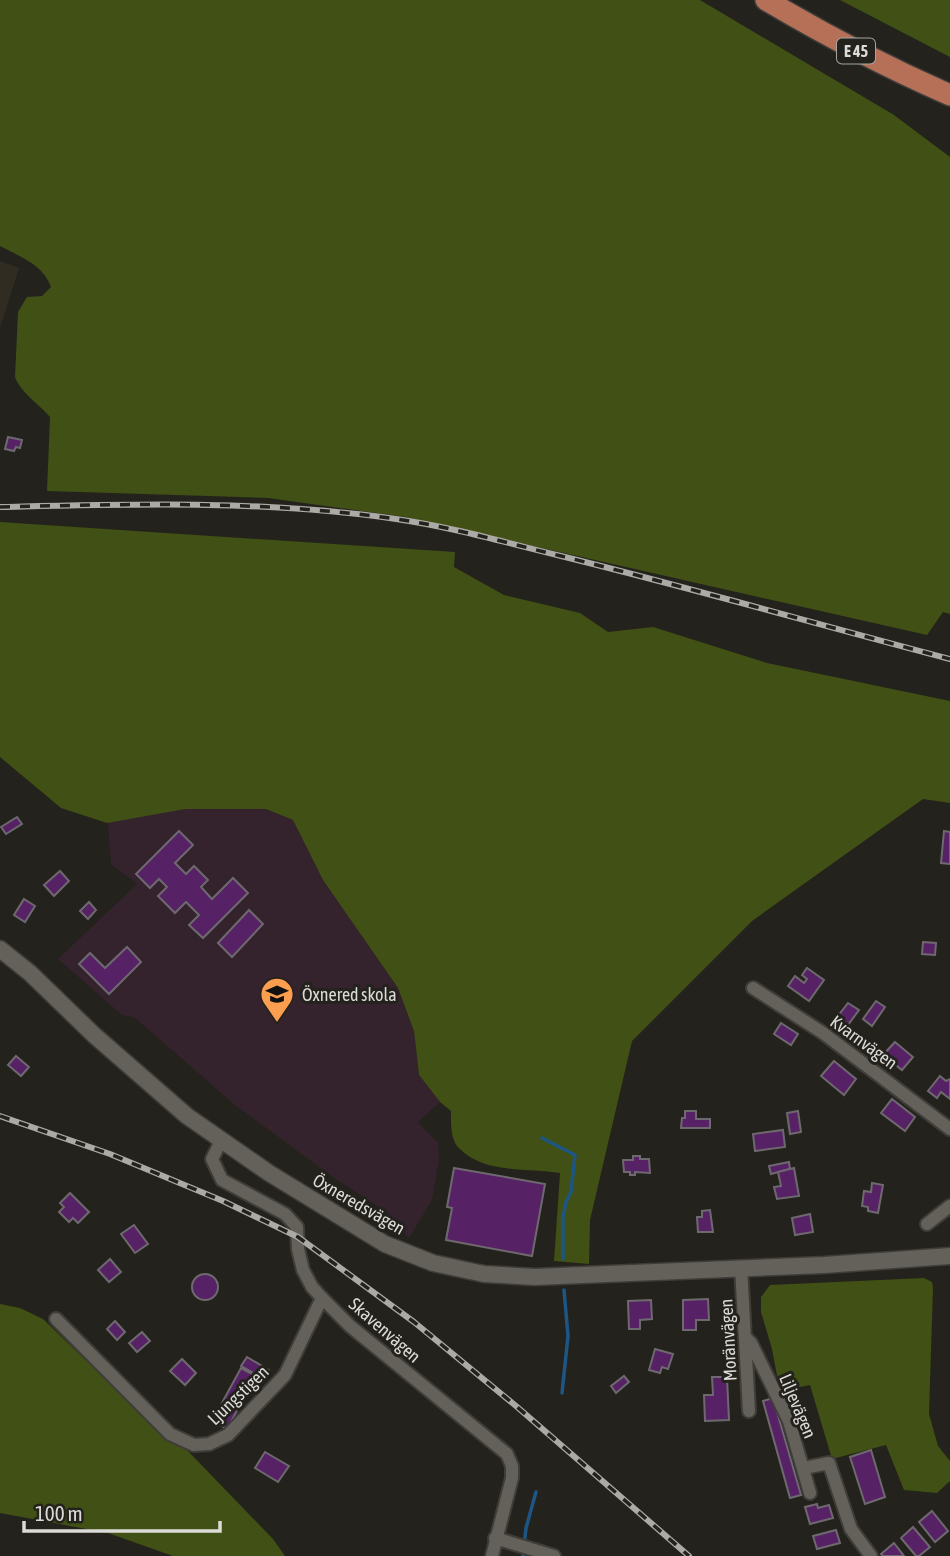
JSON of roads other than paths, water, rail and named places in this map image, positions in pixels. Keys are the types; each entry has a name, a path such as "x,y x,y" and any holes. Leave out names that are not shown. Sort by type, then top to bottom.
{"highway":[{"name":"E 45","path":"766,0 812,28 898,73 950,95"},
{"name":"E 45","path":"790,0 900,59 950,82"}],"street":[{"name":"Öxneredsvägen","path":"0,949 30,973 142,1078 221,1141 385,1244 433,1263 484,1274 535,1277 613,1276 950,1256"},
{"name":"Kvarnvägen","path":"753,988 823,1033 950,1129"},
{"name":"Skavenvägen","path":"221,1141 212,1159 216,1172 222,1180 285,1214 293,1222 297,1227 303,1270 322,1298 361,1335 507,1454 512,1466 512,1478 492,1556"},
{"path":"927,1224 950,1206"},
{"name":"Moränvägen","path":"741,1267 749,1411"},
{"name":"Ljungstigen","path":"56,1319 170,1434 194,1445 209,1444 228,1435 285,1375 322,1298"},
{"name":"Liljevägen","path":"745,1337 751,1343 789,1421 810,1493"},
{"path":"804,1468 829,1463 851,1529 871,1556"},
{"path":"495,1538 554,1556"}],"waterway":[{"path":"542,1138 575,1155 571,1192 563,1217 563,1259"},
{"path":"562,1393 568,1336 564,1290"},
{"path":"523,1556 526,1528 536,1492"}],"railway":[{"path":"0,507 149,504 248,506 347,513 417,522 610,568 950,659"},
{"path":"0,1116 110,1154 223,1201 298,1237 414,1322 516,1406 689,1556"}],"place":[{"name":"Öxnered skola","path":"277,1024"}]}
